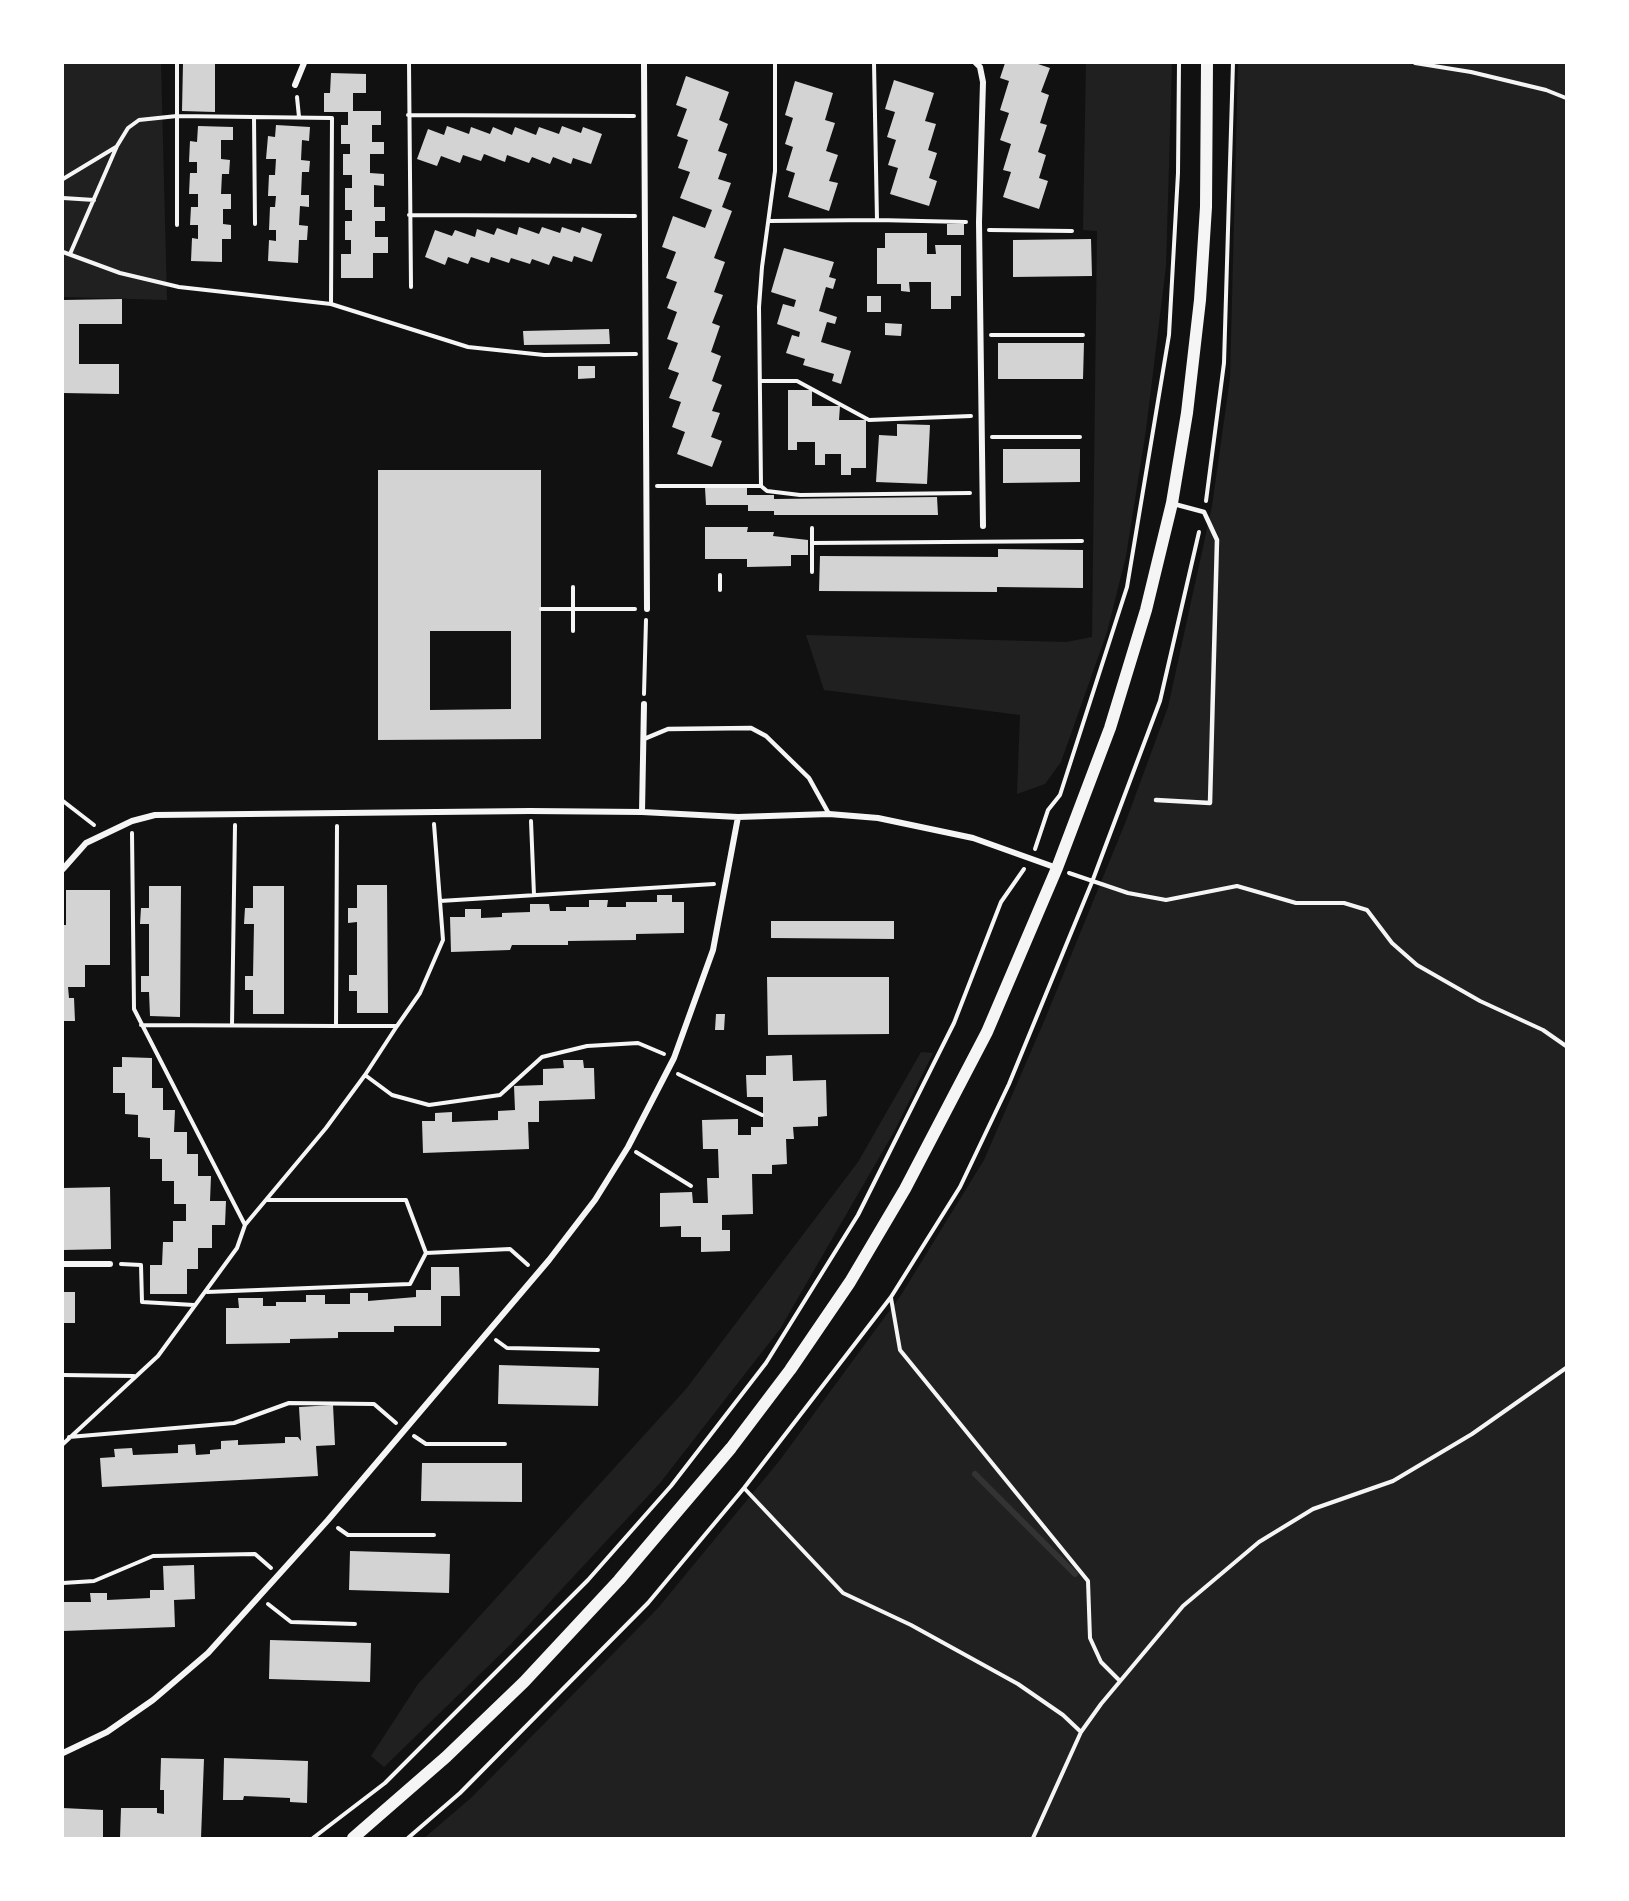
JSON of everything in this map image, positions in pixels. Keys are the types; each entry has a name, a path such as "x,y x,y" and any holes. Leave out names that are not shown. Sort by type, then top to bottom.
{"main road":[{"path":"352,1838 453,1750 577,1626 703,1482 790,1370 850,1282 929,1144 987,1032 1057,868 1127,675 1172,503 1187,413 1200,300 1206,207 1207,63"}],"street":[{"path":"295,85 304,63"},
{"path":"644,63 647,609"},
{"path":"976,63 980,67 983,82 979,222 983,526"},
{"path":"642,812 644,704"},
{"path":"63,870 86,843 132,821 155,815 337,811 642,812 738,817 829,814 878,818 926,826 973,838 1057,868"},
{"path":"63,1753 107,1732 153,1700 208,1653 261,1597 328,1520 537,1273 595,1200 628,1147 674,1058 713,950 738,817"},
{"path":"63,1264 110,1264"}],"lane":[{"path":"1156,800 1210,803 1217,540 1204,512 1172,503"},
{"path":"644,738 668,729 752,728 766,736 809,778 829,814"}],"path":[{"path":"177,63 177,225"},
{"path":"409,63 411,287"},
{"path":"760,486 759,307 762,267 776,171 775,63"},
{"path":"874,63 877,220"},
{"path":"314,1838 385,1783 588,1580 671,1486 766,1363 858,1215 954,1023 1001,902 1032,858 1048,810 1060,795 1127,587 1169,335 1179,173 1179,63"},
{"path":"408,1838 460,1793 648,1603 744,1488 891,1297 960,1187 1008,1084 1092,882 1160,701 1204,512 1224,363 1233,63"},
{"path":"1415,63 1472,72 1546,90 1566,98"},
{"path":"295,85 299,117"},
{"path":"408,115 644,116"},
{"path":"70,254 117,146 128,128 139,120 177,116 332,118 331,304"},
{"path":"254,117 255,224"},
{"path":"63,179 117,146"},
{"path":"63,198 94,200"},
{"path":"409,215 645,216"},
{"path":"769,221 979,222"},
{"path":"979,230 1072,231"},
{"path":"63,252 120,273 179,287 331,304 468,346 544,355 645,354"},
{"path":"981,335 1083,335"},
{"path":"760,381 796,381 869,420 982,415"},
{"path":"982,437 1080,438"},
{"path":"646,487 760,486 767,491 800,495 983,493"},
{"path":"812,528 812,572"},
{"path":"812,543 1082,541"},
{"path":"720,575 720,590"},
{"path":"573,587 573,631"},
{"path":"541,609 647,609 644,704"},
{"path":"63,801 104,833"},
{"path":"336,1026 337,811"},
{"path":"63,1444 158,1356 237,1248 245,1226 365,1076 420,993 443,940 434,811"},
{"path":"530,811 534,895"},
{"path":"232,1025 236,814"},
{"path":"132,821 134,1010 245,1226"},
{"path":"1057,868 1128,893 1166,900 1237,886 1296,903 1344,903 1367,910 1392,943 1418,965 1480,1001 1544,1030 1566,1046"},
{"path":"440,901 726,883"},
{"path":"141,1025 397,1026"},
{"path":"365,1076 392,1095 429,1105 500,1095 542,1057 587,1046 638,1043 674,1058"},
{"path":"669,1070 762,1115"},
{"path":"628,1147 691,1186"},
{"path":"206,1292 410,1284 426,1253 406,1200 266,1200"},
{"path":"426,1253 510,1250 537,1273"},
{"path":"110,1264 141,1265 142,1302 195,1305"},
{"path":"891,1297 900,1350 1088,1581 1088,1613 1092,1645 1101,1662 1120,1681"},
{"path":"485,1333 507,1348 598,1350"},
{"path":"1033,1838 1081,1732 1183,1606 1258,1542 1312,1509 1393,1481 1472,1434 1566,1368"},
{"path":"63,1375 135,1376"},
{"path":"69,1437 234,1423 289,1403 374,1404 404,1430 426,1444 505,1444"},
{"path":"744,1488 843,1593 911,1625 1018,1684 1063,1715 1081,1732"},
{"path":"328,1520 348,1535 434,1535"},
{"path":"63,1583 94,1581 153,1556 255,1554 279,1575"},
{"path":"261,1597 291,1622 355,1624"}],"shaded area":[{"path":"63,63 161,63 167,300 63,297"},
{"path":"1086,63 1172,63 1166,266 1146,430 1126,556 1107,632 1061,762 1045,784 1017,794 1020,715 824,690 806,635 1066,642 1092,637 1097,231 1083,230"},
{"path":"1238,63 1566,63 1566,1838 424,1838 471,1798 658,1608 780,1460 901,1295 984,1160 1126,821 1168,707 1212,506 1230,378"},
{"path":"921,1052 933,1053 895,1130 780,1329 660,1483 511,1644 384,1767 371,1756 418,1684 686,1389 858,1162"}],"building":[{"path":"183,63 215,63 215,112 182,111"},
{"path":"1005,63 1035,63 1050,68 1041,92 1049,95 1040,123 1047,125 1038,152 1046,155 1039,178 1048,181 1039,209 1003,197 1011,172 1003,170 1011,144 1000,140 1009,113 1000,110 1009,81 1000,78"},
{"path":"331,73 366,74 366,93 353,93 353,111 381,111 381,125 372,125 372,142 384,142 384,154 370,154 370,173 384,174 384,186 374,185 374,207 385,207 385,221 375,221 375,237 388,237 388,253 373,253 373,278 341,278 341,254 351,254 351,240 345,240 345,221 352,221 352,210 345,210 345,188 352,188 352,175 343,175 343,154 350,154 350,144 341,144 341,125 348,125 348,112 324,112 324,93 330,93"},
{"path":"686,76 729,92 719,120 728,124 718,151 727,154 718,179 731,183 722,207 732,211 714,258 725,262 714,292 723,295 712,323 720,326 711,352 721,356 712,381 722,385 712,411 720,413 711,437 722,441 712,467 677,454 685,432 672,427 681,402 669,398 679,373 668,369 678,343 667,339 677,312 667,308 677,282 666,278 676,252 662,247 673,216 705,228 712,210 680,198 690,172 678,168 688,140 677,136 687,109 676,105"},
{"path":"894,80 934,93 925,121 936,124 928,150 937,153 929,178 937,181 929,206 890,194 898,168 888,165 896,140 887,137 895,112 885,109"},
{"path":"795,81 833,93 825,120 835,123 826,151 838,155 829,181 838,183 829,211 788,197 795,173 786,170 793,147 785,144 793,118 785,115"},
{"path":"276,125 310,127 309,141 302,140 301,160 310,161 309,172 302,172 301,195 309,195 309,207 300,206 299,225 308,226 307,240 299,240 298,263 268,261 269,240 276,241 276,230 269,230 270,207 275,207 276,196 268,196 269,175 275,175 276,159 266,159 268,136 275,137"},
{"path":"198,126 233,127 233,140 221,140 221,159 230,160 229,174 222,174 221,194 231,194 231,209 223,209 223,224 231,225 231,239 222,239 222,262 191,261 192,238 198,239 198,225 190,225 191,207 198,207 198,194 189,194 190,173 197,173 197,162 189,162 190,141 197,142"},
{"path":"447,126 469,134 471,127 490,134 493,127 512,135 515,127 536,135 539,127 559,134 562,126 581,133 583,127 602,134 591,164 573,158 571,164 553,157 550,164 532,157 529,163 507,155 505,162 484,154 481,161 463,155 460,163 441,156 437,166 417,159 428,129 444,135"},
{"path":"947,224 964,224 964,235 947,235"},
{"path":"519,227 539,234 542,227 560,233 562,227 580,233 582,227 602,234 592,262 574,256 572,262 553,256 549,265 532,259 530,264 511,258 509,263 491,257 489,263 471,257 468,264 448,257 445,265 425,257 435,230 452,236 455,230 475,237 477,229 494,235 497,228 517,235"},
{"path":"885,233 927,233 927,254 936,254 935,245 961,245 961,296 951,296 951,309 931,309 931,282 909,282 910,292 901,291 901,284 877,284 877,248 885,248"},
{"path":"1091,239 1092,276 1013,277 1013,240"},
{"path":"784,248 834,262 829,277 836,279 833,289 826,287 819,311 837,317 835,324 827,322 821,342 851,351 841,384 832,381 834,374 803,365 805,359 786,353 792,335 799,337 800,332 777,324 783,304 794,307 796,300 771,292"},
{"path":"867,296 881,296 881,312 867,312"},
{"path":"122,299 122,324 79,324 79,364 119,364 119,394 63,393 63,300"},
{"path":"885,323 902,324 901,336 885,335"},
{"path":"609,329 610,344 524,345 523,331"},
{"path":"998,343 1084,343 1083,379 998,379"},
{"path":"578,366 595,366 595,378 578,379"},
{"path":"788,390 812,390 812,406 840,406 839,420 866,420 866,468 851,468 851,475 841,475 841,454 825,454 825,465 815,465 815,442 797,442 797,450 788,450"},
{"path":"897,424 930,425 927,484 876,482 879,435 897,436"},
{"path":"1003,449 1080,449 1080,482 1003,483"},
{"path":"378,470 541,470 541,739 378,740","holes":["430,631 511,631 511,709 430,710"]},
{"path":"705,488 747,488 747,495 774,495 774,499 937,497 938,515 774,515 774,511 748,511 748,505 706,505"},
{"path":"705,527 748,527 747,532 774,532 773,536 808,540 808,555 791,555 791,566 747,567 747,559 705,559"},
{"path":"998,549 1083,550 1083,588 997,587 997,592 819,591 820,556 998,557"},
{"path":"357,885 387,885 388,1013 357,1013 357,991 349,991 349,975 357,975 357,922 348,923 348,908 357,908"},
{"path":"149,886 181,886 180,1017 150,1016 149,992 141,992 141,976 149,976 149,924 140,924 141,908 149,908"},
{"path":"253,886 284,886 284,1014 253,1014 253,990 245,990 245,976 253,976 254,924 244,924 245,908 253,908"},
{"path":"66,890 110,890 110,965 85,965 85,987 68,987 69,998 74,998 75,1021 63,1021 63,925 66,925"},
{"path":"657,895 672,895 672,902 684,902 684,933 636,934 636,940 568,941 568,945 512,945 510,950 451,952 450,917 465,917 465,909 481,909 481,918 502,917 502,913 530,912 530,904 549,904 550,911 566,911 566,907 589,907 589,900 608,900 607,907 626,907 626,902 657,902"},
{"path":"771,921 894,921 894,939 771,938"},
{"path":"767,977 889,977 889,1034 768,1035"},
{"path":"716,1014 725,1014 724,1030 715,1030"},
{"path":"792,1055 793,1081 826,1080 827,1116 818,1117 818,1126 793,1127 794,1139 786,1139 787,1164 772,1165 772,1174 752,1174 753,1214 722,1215 722,1230 730,1230 730,1251 701,1252 701,1237 681,1237 681,1226 660,1227 660,1193 692,1192 693,1203 708,1203 707,1178 719,1178 718,1149 703,1149 702,1120 738,1119 738,1135 751,1135 751,1127 763,1127 763,1097 747,1097 746,1075 766,1075 766,1056"},
{"path":"122,1057 152,1058 152,1088 163,1088 163,1110 175,1110 174,1132 187,1132 187,1154 198,1154 198,1176 211,1176 210,1201 226,1201 225,1225 212,1225 212,1248 198,1248 198,1269 187,1269 187,1294 150,1294 150,1265 162,1265 163,1242 173,1242 173,1221 186,1221 186,1204 174,1204 174,1181 162,1181 162,1159 150,1159 150,1138 138,1137 138,1115 125,1114 125,1093 113,1093 113,1067 122,1067"},
{"path":"563,1060 583,1060 584,1068 594,1068 595,1099 539,1101 539,1122 528,1122 529,1149 423,1153 422,1121 435,1121 435,1113 452,1112 452,1122 498,1120 498,1111 515,1110 514,1086 543,1085 543,1069 564,1068"},
{"path":"110,1187 111,1249 63,1250 63,1188"},
{"path":"431,1267 459,1267 460,1296 441,1296 441,1326 394,1326 394,1332 338,1332 338,1338 290,1339 290,1343 226,1344 226,1308 239,1308 238,1298 263,1298 263,1306 276,1306 276,1302 306,1302 306,1295 325,1295 325,1304 350,1304 350,1293 368,1293 368,1301 416,1297 416,1290 431,1290"},
{"path":"63,1292 75,1292 75,1323 63,1323"},
{"path":"499,1365 599,1368 598,1406 498,1404"},
{"path":"333,1405 335,1445 316,1446 318,1476 102,1487 100,1458 115,1457 114,1449 132,1448 133,1455 178,1453 178,1445 195,1444 196,1455 210,1454 210,1450 221,1449 221,1441 238,1440 238,1445 285,1443 285,1437 298,1437 301,1441 299,1407"},
{"path":"422,1463 522,1463 522,1502 421,1501"},
{"path":"350,1551 450,1554 449,1593 349,1590"},
{"path":"194,1565 195,1599 174,1600 175,1627 63,1631 63,1602 91,1602 90,1593 107,1593 107,1600 150,1598 150,1590 164,1590 163,1566"},
{"path":"270,1640 371,1643 370,1682 269,1679"},
{"path":"161,1758 204,1759 201,1838 120,1838 121,1808 157,1808 157,1813 164,1814 164,1790 160,1790"},
{"path":"224,1758 308,1761 307,1803 290,1802 290,1798 244,1796 243,1800 223,1800"},
{"path":"63,1808 103,1810 103,1838 63,1838"}],"waterway":[{"path":"975,1474 1075,1574"}]}
